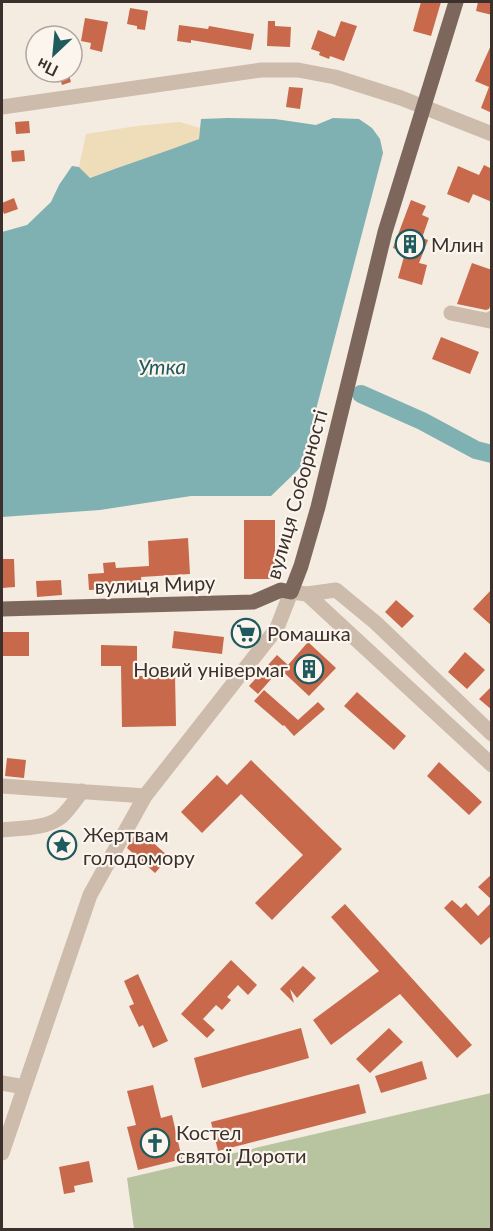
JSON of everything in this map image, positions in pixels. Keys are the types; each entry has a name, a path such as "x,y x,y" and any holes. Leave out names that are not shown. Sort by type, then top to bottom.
{"main road":[{"name":"вулиця Соборності","path":"291,592 302,566 318,507 385,232 456,2"},
{"name":"вулиця Миру","path":"2,609 253,602 281,590 291,592"}],"street":[{"path":"2,107 261,70 298,70 335,77 401,98 492,134"},
{"path":"451,312 490,321 492,318"},
{"name":"вулиця Миру","path":"291,592 307,594 336,590 376,623 492,734"},
{"name":"вулиця Соборності","path":"2,1153 90,895 145,796 277,628 291,592"},
{"path":"307,594 492,765"},
{"path":"2,786 145,796"},
{"path":"2,830 54,822 63,816 82,791"},
{"path":"2,1083 24,1087"}],"green space":[{"path":"491,1093 491,1229 134,1229 127,1178"}],"sand":[{"path":"180,122 200,128 199,139 89,178 79,167 86,134"}],"water":[{"path":"333,118 359,119 372,128 380,139 383,153 301,467 271,496 191,496 100,510 2,517 2,232 27,225 51,202 72,166 79,167 90,178 199,139 201,119 275,119 316,125"}],"building":[{"path":"421,2 441,2 431,36 413,31"},
{"path":"478,2 492,2 492,15 476,11"},
{"path":"130,8 148,11 145,30 127,24"},
{"path":"85,18 108,22 102,52 90,49 91,43 84,42"},
{"path":"268,21 275,21 275,26 291,27 290,47 267,46"},
{"path":"341,21 357,26 344,61 330,56 329,59 311,49 318,30 335,37"},
{"path":"179,25 208,29 209,26 254,34 251,50 191,40 191,43 177,41"},
{"path":"492,43 492,113 481,108 489,87 475,81"},
{"path":"289,87 303,88 300,109 286,107"},
{"path":"29,121 30,133 16,134 15,122"},
{"path":"24,150 25,161 12,162 11,151"},
{"path":"484,165 492,169 492,202 473,194 469,203 447,194 458,166 479,175"},
{"path":"14,198 18,209 4,214 2,203"},
{"path":"411,200 426,206 422,215 429,218 422,238 428,240 419,263 427,265 422,285 398,278 405,253 393,248"},
{"path":"472,263 492,270 492,301 489,309 486,310 457,304"},
{"path":"441,337 479,352 470,374 432,359"},
{"path":"244,520 275,520 275,579 244,579"},
{"path":"188,538 190,574 141,577 142,587 89,590 88,574 104,573 103,563 115,562 116,568 149,566 148,541"},
{"path":"2,559 14,559 15,587 2,588"},
{"path":"61,580 62,595 37,597 36,581"},
{"path":"492,589 492,626 473,609"},
{"path":"396,600 414,616 402,628 385,612"},
{"path":"174,631 224,637 222,654 172,648"},
{"path":"2,632 29,632 29,656 2,656"},
{"name":"Новий універмаг","path":"308,642 336,668 309,696 280,669 258,694 249,686 277,655 288,665"},
{"path":"101,645 137,646 137,676 175,675 176,726 122,727 121,666 101,666"},
{"path":"465,652 485,670 467,689 448,672"},
{"path":"492,686 492,710 479,699"},
{"path":"264,690 298,720 318,702 325,709 294,736 254,701"},
{"path":"357,692 406,736 394,750 344,706"},
{"path":"7,758 26,760 24,778 5,776"},
{"path":"251,760 342,849 272,920 255,903 303,855 241,794 202,833 181,812 217,775 227,785"},
{"path":"439,762 482,802 469,815 427,776"},
{"path":"139,830 169,857 155,873 127,848"},
{"path":"492,874 492,900 478,887"},
{"path":"452,900 461,908 466,903 478,916 492,902 492,935 481,945 444,908"},
{"path":"345,904 472,1045 457,1058 400,994 331,1045 313,1020 379,971 331,917"},
{"path":"231,960 257,985 248,995 238,985 227,997 231,1000 222,1010 216,1005 203,1019 215,1030 207,1038 181,1014"},
{"path":"303,966 316,978 297,998 290,989 294,1003 280,989"},
{"path":"138,974 168,1041 153,1048 143,1025 139,1027 129,1006 134,1004 124,981"},
{"path":"301,1028 309,1058 202,1088 194,1058"},
{"path":"389,1028 403,1042 370,1073 356,1059"},
{"path":"422,1061 427,1079 381,1093 375,1076"},
{"path":"359,1084 366,1113 218,1151 211,1122"},
{"name":"Костел святої Дороти","path":"153,1085 161,1118 172,1115 182,1159 138,1170 127,1127 136,1125 127,1091"},
{"path":"89,1161 93,1182 74,1186 75,1192 64,1194 59,1167"}],"waterway":[{"name":"Утка","path":"361,394 422,421 476,450 492,454"}],"place":[{"name":"Млин","path":"410,244"},
{"name":"Ромашка","path":"246,633"},
{"name":"Новий універмаг","path":"309,669"},
{"name":"Жертвам голодомору","path":"62,845"},
{"name":"Костел святої Дороти","path":"155,1143"}]}
